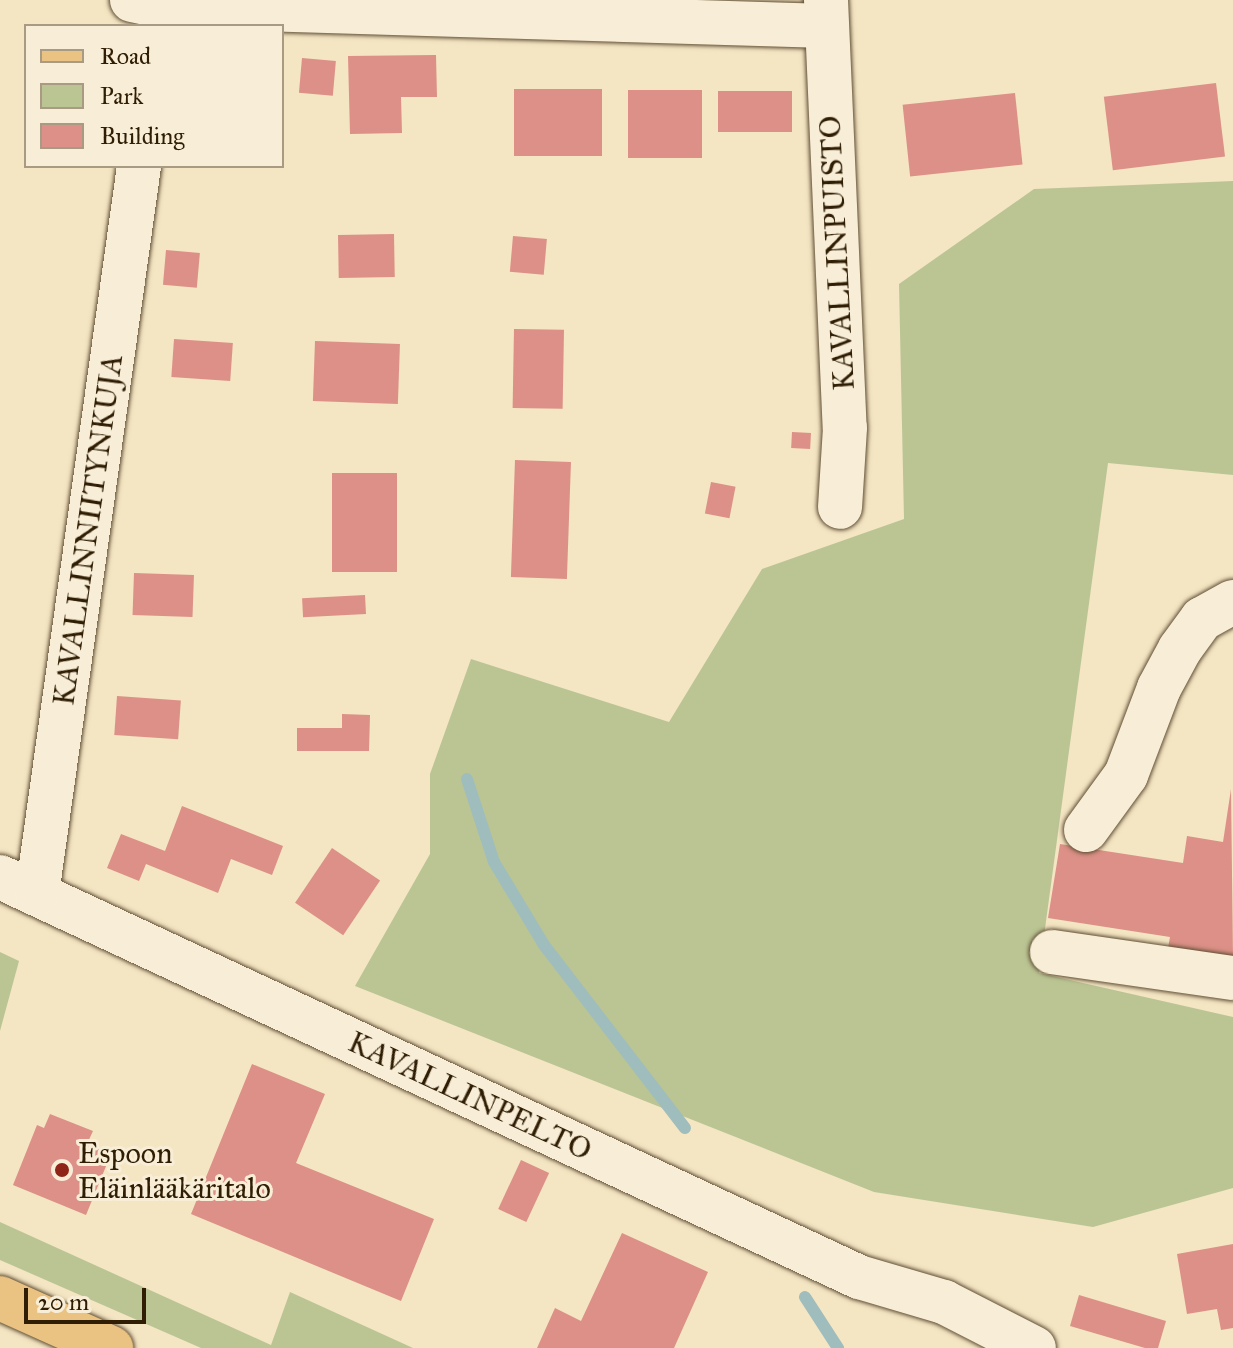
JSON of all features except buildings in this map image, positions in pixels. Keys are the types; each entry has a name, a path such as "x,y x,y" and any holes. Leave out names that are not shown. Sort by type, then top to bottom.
{"main road":[{"path":"0,1298 111,1348"}],"street":[{"path":"151,11 826,13"},
{"name":"KAVALLINPUISTO","path":"826,13 845,428 840,507"},
{"name":"KAVALLINNIITYNKUJA","path":"19,886 139,168"},
{"path":"1086,830 1126,775 1159,688 1180,649 1202,619 1233,602"},
{"name":"KAVALLINPELTO","path":"19,886 859,1277 944,1302 1034,1348"},
{"path":"1052,952 1233,978"}],"green space":[{"path":"1233,181 1233,475 1108,463 1039,973 1233,1017 1233,1188 1093,1227 874,1192 355,986 430,854 430,774 471,659 669,722 762,569 904,519 899,284 1034,189"},
{"path":"0,952 19,961 0,1031"},
{"path":"0,1222 271,1345 290,1292 413,1348 201,1348 0,1260"}],"waterway":[{"path":"467,779 494,862 544,945 685,1128"},
{"path":"805,1297 838,1348"}],"place":[{"name":"Espoon Eläinlääkäritalo","path":"62,1170"}]}
